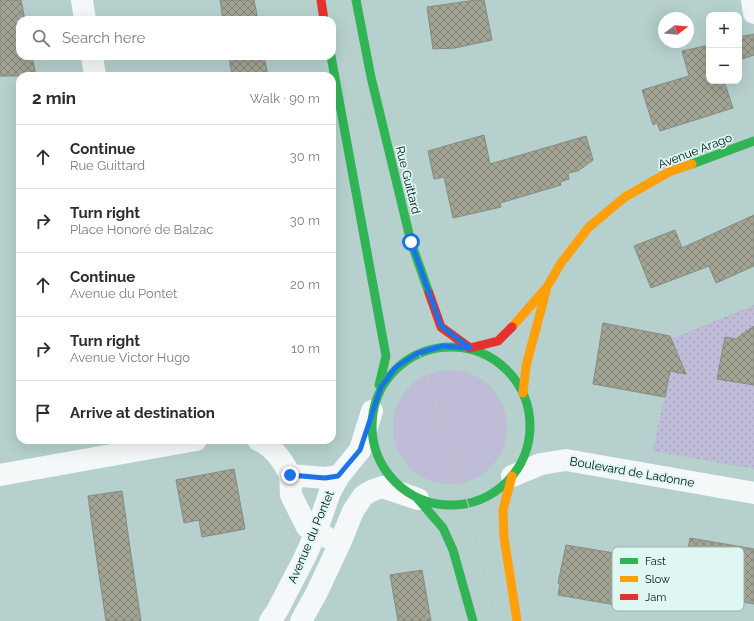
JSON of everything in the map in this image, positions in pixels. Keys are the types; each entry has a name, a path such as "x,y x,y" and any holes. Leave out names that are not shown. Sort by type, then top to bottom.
{"main road":[{"path":"321,0 323,16"},
{"name":"Rue Guittard","path":"356,0 371,77 411,242 441,326 470,348"},
{"path":"332,60 334,72"},
{"path":"336,83 386,356 372,411 372,437 380,463 396,484 418,499 443,528 454,550 473,621"},
{"name":"Avenue Arago","path":"470,348 498,341 547,287 561,263 589,227 625,197 669,172 754,141"},
{"name":"Avenue Arago","path":"523,393 526,366 547,287"},
{"path":"372,411 381,387 396,367 418,353 443,346 470,348 492,357 510,372 523,393 529,414 530,436 524,458 512,476 493,494 468,504 443,505 418,499"},
{"path":"512,476 503,510 504,537 517,621"}],"street":[{"path":"82,0 84,16"},
{"path":"752,0 754,13"},
{"path":"93,60 94,72"},
{"name":"Avenue du Pontet","path":"270,621 291,585 316,532 330,492 338,476 360,450 372,411"},
{"path":"0,475 153,444"},
{"path":"266,444 275,451 290,475 291,495 307,527 340,543"},
{"name":"Boulevard de Ladonne","path":"512,476 541,464 566,460 754,493"},
{"path":"290,475 325,478 338,476"},
{"path":"300,621 316,594 353,511 364,496 370,491 382,487 418,499"}],"shaded area":[{"path":"754,305 754,469 653,451 675,348 671,339"},
{"path":"450,370 472,374 482,379 498,395 503,405 507,427 503,449 498,459 482,475 472,480 450,484 428,480 418,475 402,459 397,449 393,427 397,405 402,395 418,379 428,374"}],"building":[{"path":"0,0 21,0 24,16 16,16 16,60 33,60 35,72 16,72 16,76 0,76"},
{"path":"220,0 254,0 257,16 222,16"},
{"path":"484,0 492,40 455,48 433,49 427,7"},
{"path":"754,34 754,55 742,59 742,48 742,36"},
{"path":"706,46 706,84 725,84 733,108 660,131 657,123 653,125 642,90 689,76 682,51"},
{"path":"230,60 265,60 267,72 231,72"},
{"path":"484,135 490,164 586,136 593,160 578,171 568,173 569,179 560,182 561,185 500,203 501,207 453,218 444,177 434,179 428,151"},
{"path":"754,215 754,266 716,283 709,266 651,288 634,246 675,230 682,248"},
{"path":"603,323 670,336 686,374 670,371 665,397 593,384"},
{"path":"754,326 754,385 717,379 725,337 736,339"},
{"path":"234,469 245,529 202,537 199,520 184,523 176,480"},
{"path":"122,491 141,621 106,621 96,554 88,496"},
{"path":"690,538 742,547 688,547"},
{"path":"566,545 612,553 612,604 558,595 560,584 558,583"},
{"path":"744,547 754,549 754,604 744,602"},
{"path":"422,570 431,621 398,621 390,575"}],"tram line":[{"path":"341,0 355,78 406,312 468,504 496,621"}],"traffic: fast":[{"path":"356,0 371,77 411,242 429,293"},
{"path":"332,60 334,72"},
{"path":"336,83 386,356 379,385"},
{"path":"692,164 754,141"},
{"path":"459,347 474,350 488,356 507,370 517,382 527,403 530,426 527,449 517,470 507,482 495,492 474,502 459,505 443,505 428,502 407,492 395,482 385,470 375,449 373,441 372,418 375,403 385,382 395,370 407,360 428,350 436,348 459,347"},
{"path":"418,499 443,528 453,550 473,621"}],"traffic: slow":[{"path":"512,327 547,287 561,263 589,227 625,197 669,172 692,164"},
{"path":"523,393 526,366 546,291"},
{"path":"512,476 503,510 504,537 517,621"}],"traffic: jam":[{"path":"321,0 323,16"},
{"path":"429,293 441,327 470,348 498,341 512,327"}],"route":[{"path":"290,475 325,478 338,476 360,450 381,387 396,367 418,353 443,346 470,348 441,326 411,242"}]}
